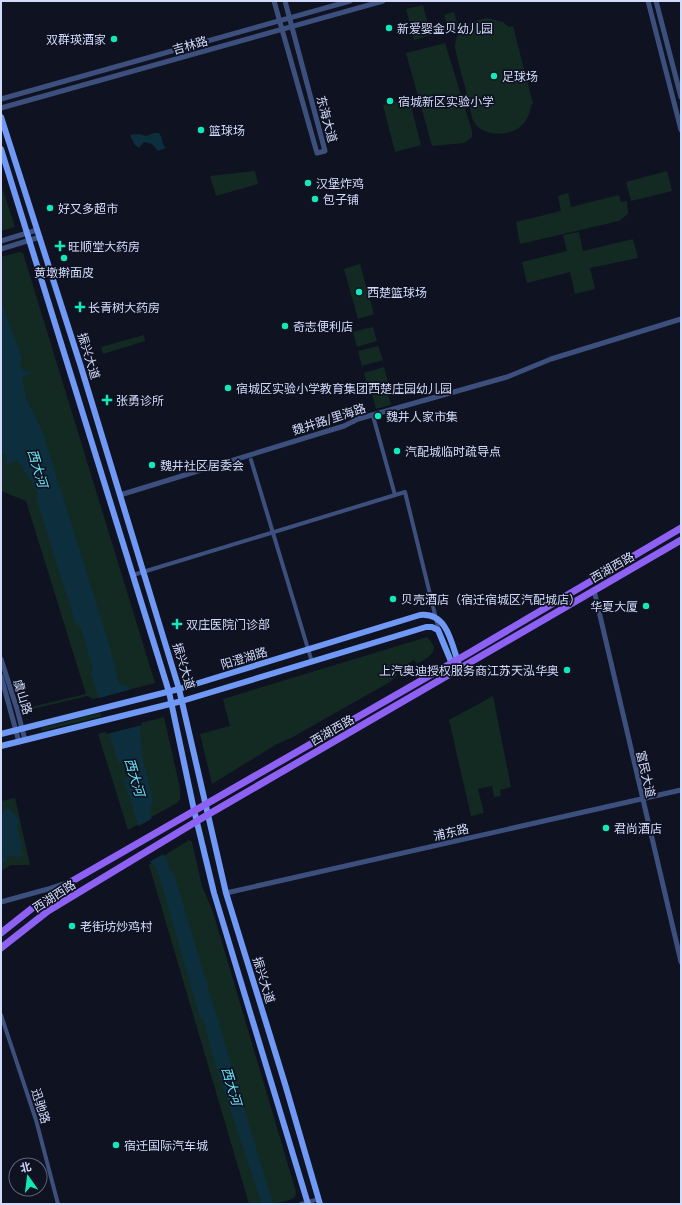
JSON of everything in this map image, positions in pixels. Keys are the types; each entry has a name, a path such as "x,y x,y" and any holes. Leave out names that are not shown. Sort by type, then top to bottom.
{"main road":[{"name":"振兴大道","path":"1,117 38,230 179,689 226,893 285,1084 319,1202"},
{"name":"振兴大道","path":"1,149 169,692 194,810 214,893 308,1203"},
{"name":"西湖西路","path":"1,934 40,902 74,880 681,528"},
{"name":"西湖西路","path":"1,948 48,911 197,821 681,540"},
{"name":"阳澄湖路","path":"1,734 169,692 420,615 435,616"},
{"path":"435,616 445,626 457,670"},
{"name":"阳澄湖路","path":"1,746 172,704 426,627 436,628 441,636"},
{"path":"441,636 454,661"}],"street":[{"name":"东海大道","path":"274,1 317,153 325,151 285,1"},
{"name":"吉林路","path":"1,99 350,1"},
{"name":"吉林路","path":"1,108 383,1"},
{"path":"648,1 681,130"},
{"path":"656,1 681,97"},
{"path":"1,241 38,230"},
{"path":"1,248 40,237"},
{"name":"魏井路/里海路","path":"120,495 373,416 508,377 546,361 681,319"},
{"path":"373,416 395,495"},
{"path":"251,460 312,662"},
{"path":"133,576 405,492 441,636"},
{"name":"富民大道","path":"594,590 681,962"},
{"name":"虞山路","path":"1,659 22,741"},
{"name":"虞山路","path":"1,676 19,729"},
{"name":"浦东路","path":"226,893 681,790"},
{"path":"1,902 48,890 74,880"},
{"name":"迅驰路","path":"1,1014 36,1120 58,1204"},
{"path":"300,1204 319,1202"}],"green space":[{"path":"423,5 431,35 414,40 406,9"},
{"path":"454,12 459,31 449,33 444,15"},
{"path":"488,18 503,22 509,27 513,26 533,104 531,105 528,117 520,127 503,134 482,130 474,122 455,48 458,36 465,27 470,23"},
{"path":"445,43 472,131 472,137 464,143 432,146 406,53"},
{"path":"409,98 421,145 395,152 383,105"},
{"path":"255,171 258,184 216,196 210,176"},
{"path":"667,171 672,191 631,201 626,182"},
{"path":"1,184 15,227 1,231"},
{"path":"568,193 571,207 619,195 621,202 627,201 628,214 619,221 520,244 516,222 561,211 558,196"},
{"path":"579,232 583,251 633,239 638,258 590,268 595,289 575,294 570,272 527,283 522,262 567,251 563,235"},
{"path":"19,252 23,253 155,683 93,699 88,696 24,711 22,709 86,694 26,501 1,491 1,257"},
{"name":"西楚篮球场","path":"360,264 374,314 358,319 344,269"},
{"path":"373,327 377,341 357,347 353,332"},
{"path":"144,335 145,341 103,354 101,347"},
{"path":"378,346 383,360 362,366 358,351"},
{"path":"384,367 388,382 368,387 364,373"},
{"path":"387,390 391,405 376,409 372,394"},
{"path":"427,637 434,650 426,659 417,664 414,660 395,672 397,675 390,682 291,738 277,744 212,784 200,734 230,726 223,699"},
{"path":"493,696 511,787 500,790 501,796 494,797 492,786 478,789 484,813 471,816 449,720"},
{"path":"135,704 136,708 42,731 41,728"},
{"path":"164,717 180,788 180,799 177,803 128,830 98,734"},
{"path":"15,798 30,865 11,865 1,871 1,801"},
{"path":"189,840 192,842 202,886 213,912 296,1192 295,1197 290,1200 273,1204 249,1204 149,865"}],"water":[{"path":"159,133 166,148 158,151 152,144 144,142 139,148 135,145 130,135 139,134 146,136"},
{"name":"西大河","path":"1,301 22,358 20,364 23,370 32,372 22,378 26,398 42,430 110,647 119,684 129,687 140,725 142,755 153,801 149,810 164,856 171,872 175,877 273,1204 262,1204 216,1067 204,1021 200,1018 157,869 150,862 123,778 129,776 126,761 118,763 91,673 93,670 81,628 75,622 36,501 38,492 17,460 5,465 7,456 1,453"},
{"path":"9,809 19,820 17,829 23,847 20,848 20,852 22,851 23,855 18,858 15,855 7,857 7,860 1,864 3,852 1,844 3,843 1,836 1,814 4,813 3,810"}],"pier":[{"path":"132,689 142,725 107,734 96,699"},
{"path":"153,818 165,853 148,863 135,828"}],"place":[{"name":"新爱婴金贝幼儿园","path":"389,28"},
{"name":"双群瑛酒家","path":"114,39"},
{"name":"足球场","path":"494,76"},
{"name":"宿城新区实验小学","path":"390,101"},
{"name":"篮球场","path":"201,130"},
{"name":"汉堡炸鸡","path":"308,183"},
{"name":"包子铺","path":"315,199"},
{"name":"好又多超市","path":"50,208"},
{"name":"旺顺堂大药房","path":"60,246"},
{"name":"黄墩擀面皮","path":"64,258"},
{"name":"西楚篮球场","path":"359,292"},
{"name":"长青树大药房","path":"80,307"},
{"name":"奇志便利店","path":"285,326"},
{"name":"宿城区实验小学教育集团西楚庄园幼儿园","path":"228,388"},
{"name":"张勇诊所","path":"107,400"},
{"name":"魏井人家市集","path":"378,416"},
{"name":"汽配城临时疏导点","path":"397,451"},
{"name":"魏井社区居委会","path":"152,465"},
{"name":"贝壳酒店（宿迁宿城区汽配城店）","path":"393,599"},
{"name":"华夏大厦","path":"646,606"},
{"name":"双庄医院门诊部","path":"177,624"},
{"name":"上汽奥迪授权服务商江苏天泓华奥","path":"567,670"},
{"name":"君尚酒店","path":"606,828"},
{"name":"老街坊炒鸡村","path":"72,926"},
{"name":"宿迁国际汽车城","path":"116,1145"}]}
